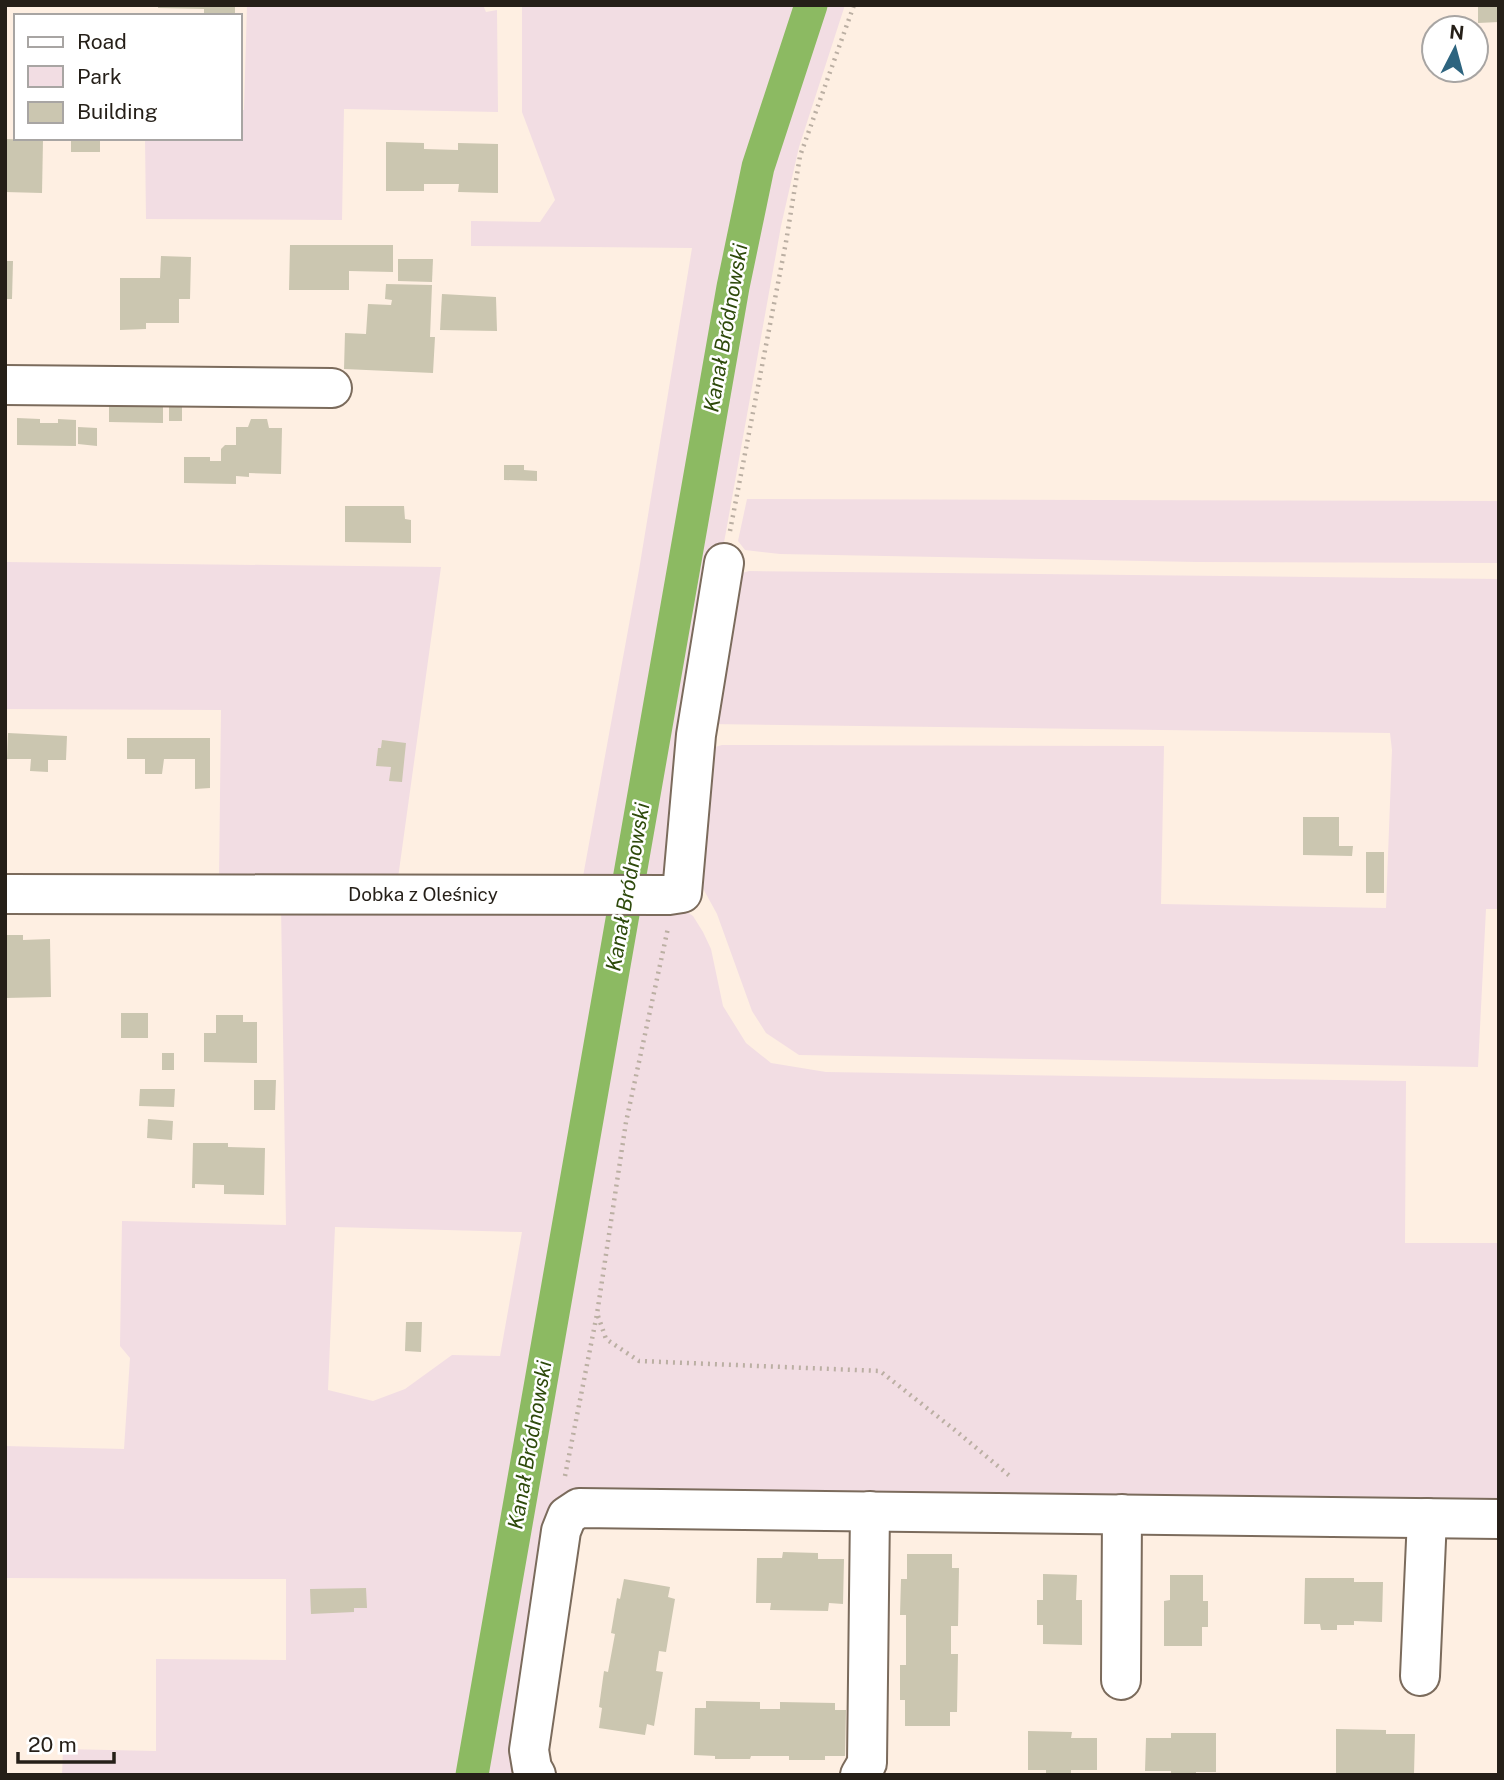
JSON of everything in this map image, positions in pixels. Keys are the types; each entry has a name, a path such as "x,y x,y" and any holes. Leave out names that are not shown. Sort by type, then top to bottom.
{"street":[{"path":"5,385 332,388"},
{"path":"657,895 682,892 696,735 724,563"},
{"name":"Dobka z Oleśnicy","path":"5,894 657,895"},
{"path":"536,1775 529,1749 561,1531 567,1516 579,1508 1499,1519"},
{"path":"860,1775 867,1763 870,1511"},
{"path":"1121,1680 1122,1514"},
{"path":"1420,1676 1427,1518"}],"path":[{"path":"724,563 784,255 800,156 853,5"},
{"path":"579,1508 562,1487 597,1314 626,1122 668,928 657,895"},
{"path":"597,1314 606,1339 639,1361 880,1371 956,1431 1052,1513"}],"green space":[{"path":"247,5 483,5 486,12 497,10 498,112 344,109 342,220 146,219 145,140 242,140"},
{"path":"522,5 845,5 799,147 781,226 678,798 667,883 582,882 639,570 692,248 471,246 471,221 540,222 555,200 522,112"},
{"path":"747,499 1499,501 1499,563 1197,562 780,554 745,550 738,541"},
{"path":"5,562 441,567 398,878 219,880 221,710 5,709"},
{"path":"749,571 1499,579 1499,909 1486,909 1478,1067 799,1055 766,1033 752,1011 717,914 700,883 708,749 722,745 1164,746 1161,904 1386,908 1392,750 1390,733 709,724 729,577"},
{"path":"677,905 693,916 703,932 711,949 723,1006 746,1043 771,1063 826,1072 1406,1081 1405,1243 1499,1243 1499,1506 561,1497 514,1775 62,1775 63,1749 156,1751 156,1659 286,1660 286,1579 5,1578 5,1446 124,1449 130,1358 120,1346 122,1221 286,1225 281,906","holes":["335,1227 522,1232 500,1356 452,1355 405,1389 373,1401 328,1390"]}],"building":[{"path":"158,5 235,5 235,14 204,14 204,9 158,8"},
{"path":"1478,5 1499,5 1499,22 1490,22 1490,14 1478,14"},
{"path":"5,139 43,140 42,193 5,192"},
{"path":"71,140 100,140 100,152 71,152"},
{"path":"386,142 424,143 424,149 458,150 458,143 498,144 498,193 458,192 459,184 424,184 424,191 386,191"},
{"path":"290,245 393,245 393,272 349,271 349,290 289,290"},
{"path":"161,256 191,257 190,299 179,299 179,323 146,323 146,329 120,330 120,278 160,278"},
{"path":"398,259 433,259 432,282 398,281"},
{"path":"5,261 13,261 12,299 5,299"},
{"path":"386,284 432,285 430,337 435,337 433,373 344,369 345,333 366,334 368,304 391,305 392,300 385,299"},
{"path":"442,294 496,297 497,331 440,330"},
{"path":"182,401 182,421 169,421 169,406 163,406 163,423 109,422 109,402"},
{"path":"17,418 40,419 40,423 58,423 58,419 76,420 76,446 17,445"},
{"path":"251,419 267,419 269,428 282,428 281,474 249,473 249,477 236,476 236,484 184,483 184,457 210,457 210,461 221,461 221,449 225,445 236,445 236,427 248,427"},
{"path":"78,427 97,428 97,446 78,444"},
{"path":"504,465 524,465 524,470 537,471 537,481 504,480"},
{"path":"345,506 404,506 405,519 411,520 411,543 345,542"},
{"path":"8,733 67,736 66,760 48,760 48,772 30,771 31,759 7,759"},
{"path":"127,738 210,738 210,788 195,789 195,759 164,759 162,774 145,774 145,759 127,759"},
{"path":"382,740 406,743 402,782 389,781 391,767 376,766"},
{"path":"1303,817 1339,817 1339,846 1353,846 1352,856 1303,855"},
{"path":"1366,852 1384,852 1384,893 1366,893"},
{"path":"5,935 23,935 23,940 50,939 51,997 5,998"},
{"path":"121,1013 148,1013 148,1038 121,1038"},
{"path":"216,1015 243,1015 243,1022 257,1022 257,1063 204,1062 204,1033 216,1033"},
{"path":"162,1053 174,1053 174,1070 162,1070"},
{"path":"254,1080 276,1080 275,1110 254,1110"},
{"path":"140,1089 175,1089 174,1107 139,1106"},
{"path":"148,1119 173,1121 172,1140 147,1138"},
{"path":"193,1143 228,1143 228,1147 265,1148 264,1195 224,1194 224,1185 195,1184 195,1188 192,1188"},
{"path":"406,1322 422,1322 421,1352 405,1351"},
{"path":"783,1552 818,1553 818,1559 844,1559 843,1604 829,1603 828,1611 770,1610 771,1603 756,1603 757,1558 782,1558"},
{"path":"907,1554 952,1554 952,1568 959,1568 958,1626 951,1626 951,1654 958,1654 957,1712 950,1712 950,1726 905,1726 905,1700 900,1700 900,1665 906,1665 906,1615 900,1615 901,1579 907,1579"},
{"path":"1043,1574 1077,1575 1076,1600 1082,1600 1082,1645 1043,1644 1043,1625 1037,1625 1037,1600 1043,1600"},
{"path":"1170,1575 1203,1575 1203,1601 1208,1601 1208,1627 1202,1627 1202,1646 1164,1646 1164,1601 1170,1600"},
{"path":"1305,1578 1354,1578 1354,1582 1383,1582 1382,1622 1354,1621 1354,1625 1337,1625 1337,1630 1321,1630 1320,1624 1304,1624"},
{"path":"624,1579 670,1587 668,1597 675,1599 666,1652 659,1651 656,1671 663,1672 654,1726 647,1724 645,1735 599,1728 604,1671 608,1672 615,1634 611,1633 617,1598 620,1599"},
{"path":"366,1588 367,1608 354,1608 354,1612 311,1614 310,1589"},
{"path":"706,1701 760,1702 760,1709 780,1709 780,1702 835,1703 835,1710 846,1710 845,1756 825,1756 825,1760 789,1760 789,1756 715,1759 715,1756 694,1755 695,1708 706,1708"},
{"path":"1336,1729 1386,1730 1386,1734 1415,1734 1414,1774 1336,1775"},
{"path":"1028,1731 1072,1732 1071,1738 1097,1738 1097,1770 1071,1770 1071,1775 1046,1775 1046,1770 1028,1770"},
{"path":"1171,1733 1216,1733 1216,1772 1171,1775 1171,1771 1145,1771 1146,1738 1171,1738"}],"waterway":[{"name":"Kanał Bródnowski","path":"472,1775 733,287 758,167 811,5"}]}
